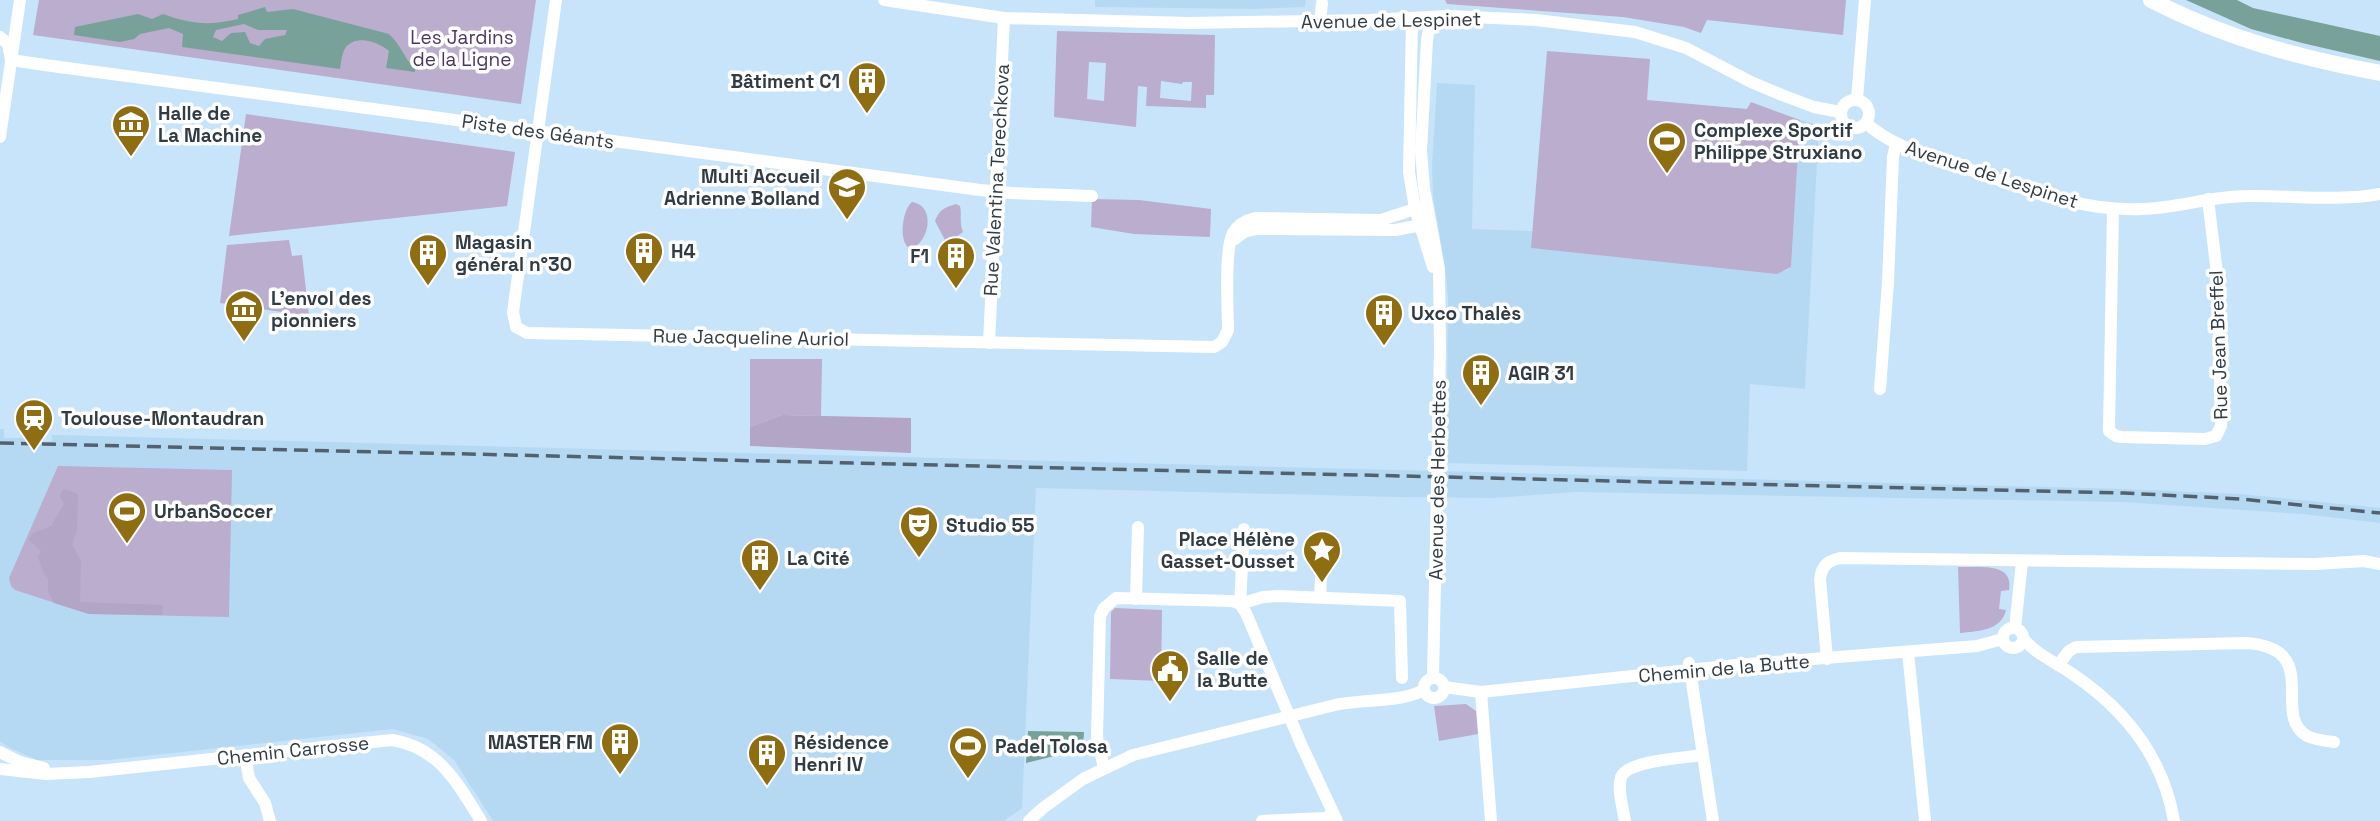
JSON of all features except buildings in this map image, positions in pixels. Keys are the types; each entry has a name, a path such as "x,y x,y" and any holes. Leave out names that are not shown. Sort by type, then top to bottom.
{"main road":[{"path":"2151,0 2250,42 2318,61 2380,74"}],"street":[{"path":"0,137 20,0"},
{"name":"Rue Jacqueline Auriol","path":"556,0 513,312 514,323 519,330 527,333 1214,346 1222,342 1228,330 1229,248"},
{"name":"Avenue de Lespinet","path":"884,0 1004,18 1189,23 1448,16 1536,20 1651,35 1686,48 1782,95 1814,107 1840,112 1843,123 1850,127 1858,128 1866,123 1896,144 2064,201 2113,209 2143,209 2247,196 2358,198 2380,194"},
{"path":"1857,99 1865,0"},
{"path":"1320,21 1322,3"},
{"name":"Rue Valentina Terechkova","path":"989,343 1004,18"},
{"name":"Avenue des Herbettes","path":"1421,207 1421,151 1431,18"},
{"name":"Avenue des Herbettes","path":"1412,19 1408,159 1439,281 1433,678"},
{"path":"0,37 8,44 11,60"},
{"name":"Piste des Géants","path":"11,60 995,191 1092,196"},
{"path":"1840,112 1846,102 1857,99"},
{"path":"1857,99 1868,107 1866,123"},
{"name":"Avenue de Lespinet","path":"1880,389 1893,157 1896,144"},
{"name":"Rue Jean Breffel","path":"2113,209 2108,426 2112,434 2121,437 2205,439 2220,432 2218,282 2208,199"},
{"path":"1229,248 1234,231 1242,223 1255,218 1381,220 1421,207"},
{"path":"1229,248 1239,235 1256,229 1395,230 1425,224"},
{"path":"1136,599 1138,527"},
{"path":"1244,529 1240,604 1250,620 1301,744 1336,818 1262,821"},
{"path":"1827,659 1821,570 1832,560 1840,558 2315,564 2364,561 2380,564"},
{"path":"2022,562 2018,638 2083,682 2136,731 2160,770 2171,802 2174,821"},
{"path":"1320,597 1321,578"},
{"path":"1104,768 1097,737 1100,616 1110,601 1116,598 1232,601 1240,604 1263,597 1400,601 1402,678"},
{"name":"Chemin de la Butte","path":"1444,687 1481,692 1689,666 1827,659 1977,646 2003,639 2006,631 2018,638"},
{"path":"2058,665 2069,651 2076,647 2246,643 2268,647 2283,657 2289,666 2293,685 2292,712 2299,729 2307,736 2334,742"},
{"path":"1908,652 1925,821"},
{"path":"1689,666 1713,821"},
{"path":"1433,678 1440,680 1444,687 1442,695 1435,698 1429,698 1424,690 1425,683 1433,678"},
{"path":"1029,821 1063,793 1104,768 1152,750 1289,713 1353,702 1403,698 1424,690"},
{"path":"1481,692 1491,821"},
{"name":"Chemin Carrosse","path":"0,769 46,774 382,740 402,742 421,748 438,760 453,777 481,821"},
{"name":"Chemin Carrosse","path":"0,752 20,762 68,772"},
{"path":"246,755 249,778 264,803 270,821"},
{"path":"1625,821 1620,780 1627,770 1638,765 1703,755"}],"shaded area":[{"path":"1095,0 1306,0 1305,7 1252,9 1095,7"},
{"path":"2186,0 2237,0 2253,8 2380,36 2380,61 2251,29"},
{"path":"265,7 267,12 293,9 389,34 415,72 386,68 389,51 380,45 362,40 346,47 340,69 182,47 183,34 169,28 140,34 134,39 120,42 74,35 75,27 138,14 152,19 163,14 191,22 209,23 238,19 238,15","holes":["244,24 258,30 287,30 285,35 265,39 259,46 250,43 245,32 231,33 222,41 213,37 216,30"]},
{"path":"1437,83 1475,85 1472,229 1532,231 1532,248 1786,271 1791,267 1800,120 1819,125 1805,389 1750,384 1747,471 1446,463 1448,299 1433,197 1432,166"},
{"path":"782,415 911,418 911,453 750,446 750,427"},
{"path":"0,429 4,429 4,438 24,438 25,432 37,434 37,442 52,441 52,435 60,435 2124,489 2241,494 2380,508 2380,523 2302,514 2122,502 1575,492 1494,498 1397,497 1036,488 1022,808 1004,821 493,821 454,760 428,739 393,729 109,760 37,760 0,741"},
{"path":"64,489 78,494 77,530 72,544 81,561 80,602 163,605 162,615 89,614 54,603 48,591 48,578 38,557 41,551 29,540 32,534 51,526 64,504 60,495"},
{"path":"1028,731 1084,732 1083,749 1026,763"}],"green space":[{"name":"Les Jardins de la Ligne","path":"39,0 536,0 521,104 33,35"},
{"path":"1445,0 1846,0 1843,35 1707,20 1701,33 1684,27 1623,17 1447,4"},
{"path":"1057,31 1215,35 1214,95 1206,95 1206,108 1146,106 1147,87 1138,86 1136,127 1054,117","holes":["1089,62 1106,63 1104,101 1087,99","1161,81 1182,84 1192,82 1191,101 1160,98"]},
{"name":"Complexe Sportif Philippe Struxiano","path":"1547,51 1650,59 1647,100 1747,109 1751,102 1800,120 1791,267 1777,274 1531,248"},
{"path":"246,114 515,152 507,206 229,236"},
{"path":"1092,199 1139,200 1211,209 1210,237 1134,234 1091,227"},
{"path":"912,202 925,210 928,224 922,240 910,249 904,240 903,226 906,212"},
{"path":"956,204 960,206 963,232 947,244 935,221 938,214"},
{"path":"289,240 292,256 302,255 309,316 220,303 227,245"},
{"path":"750,359 822,359 821,416 782,415 750,427"},
{"name":"UrbanSoccer","path":"58,466 232,470 229,617 89,614 15,590 9,578"},
{"path":"1958,567 1993,568 2006,574 2009,590 2001,591 1999,609 2006,610 1994,626 1960,633"},
{"path":"1115,608 1162,610 1161,681 1110,679 1111,612"},
{"path":"1466,704 1476,711 1478,734 1439,741 1434,706"}],"railway":[{"path":"0,443 2124,493 2241,499 2380,513"}],"place":[{"name":"Bâtiment C1","path":"867,115"},
{"name":"Halle de La Machine","path":"131,158"},
{"name":"Complexe Sportif Philippe Struxiano","path":"1667,175"},
{"name":"Multi Accueil Adrienne Bolland","path":"847,221"},
{"name":"H4","path":"644,285"},
{"name":"Magasin général n°30","path":"428,287"},
{"name":"F1","path":"956,290"},
{"name":"L'envol des pionniers","path":"244,343"},
{"name":"Uxco Thalès","path":"1384,347"},
{"name":"AGIR 31","path":"1481,407"},
{"name":"Toulouse-Montaudran","path":"34,452"},
{"name":"UrbanSoccer","path":"127,545"},
{"name":"Studio 55","path":"919,559"},
{"name":"Place Hélène Gasset-Ousset","path":"1322,584"},
{"name":"La Cité","path":"760,592"},
{"name":"Salle de la Butte","path":"1170,703"},
{"name":"MASTER FM","path":"620,776"},
{"name":"Padel Tolosa","path":"968,780"},
{"name":"Résidence Henri IV","path":"767,787"}]}
